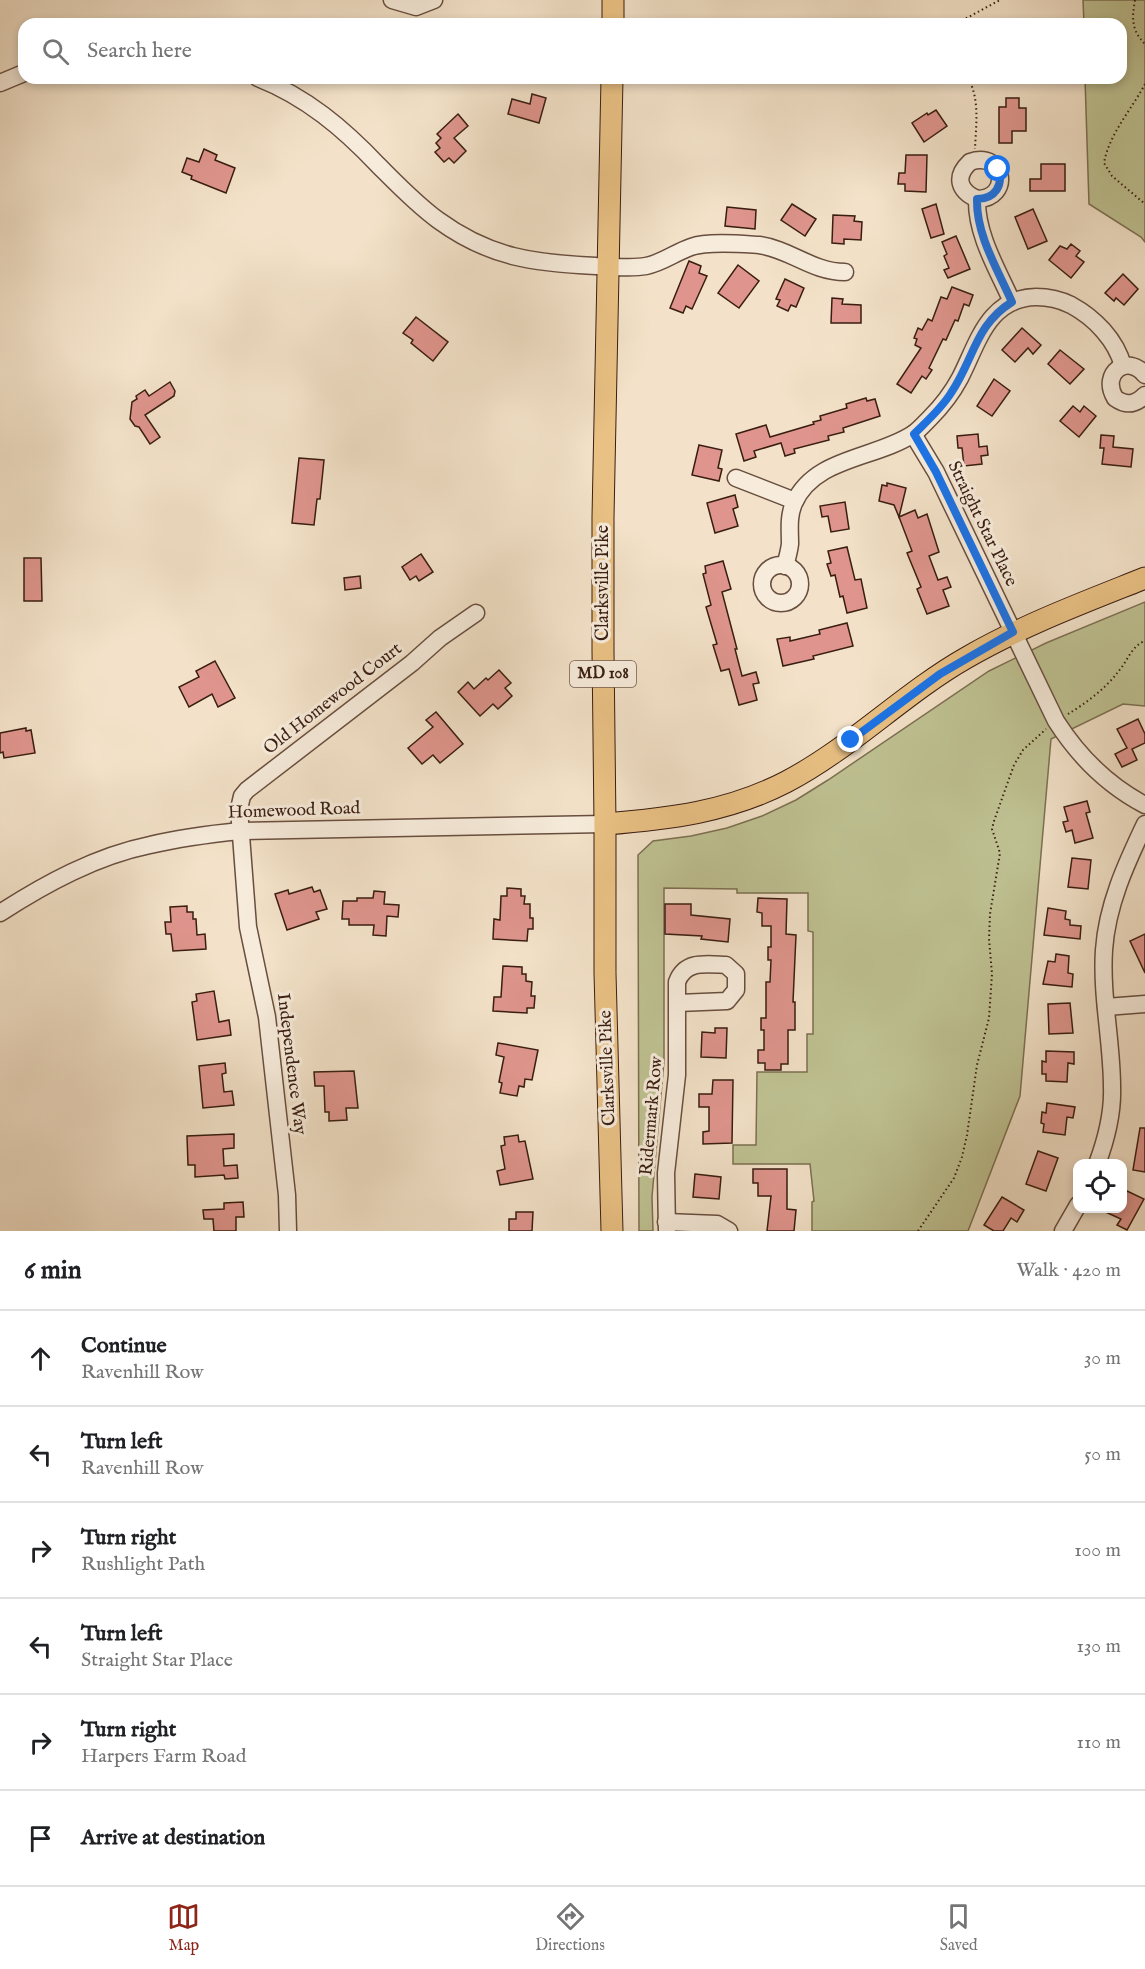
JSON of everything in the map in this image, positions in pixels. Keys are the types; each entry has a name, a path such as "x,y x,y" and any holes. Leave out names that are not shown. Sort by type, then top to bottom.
{"main road":[{"path":"613,0 613,18"},
{"name":"Clarksville Pike","path":"612,84 603,528 605,973 612,1231"},
{"path":"605,824 708,812 786,782 851,740 940,674 1013,632 1145,578"}],"street":[{"path":"392,0 416,7 434,0"},
{"path":"0,83 18,76"},
{"path":"271,84 297,96 321,112 345,132 412,199 438,220 464,237 515,258 539,263 632,268 647,266 695,245 738,245 770,248 823,270 845,272"},
{"path":"978,159 992,163 998,169 1000,181 997,191 991,196 977,199 968,195 961,182 961,173 970,162 978,159"},
{"path":"977,199 980,229 1012,302"},
{"path":"785,566 789,551 789,517 795,501 810,481 825,470 914,434 952,393 991,318 1012,302 1039,297 1053,299 1075,308 1112,340 1123,366"},
{"path":"1145,375 1139,368 1123,366 1111,377 1110,385 1115,398 1120,402 1132,404 1145,395"},
{"name":"Straight Star Place","path":"914,434 936,472 1056,721 1097,773 1113,786 1145,805"},
{"path":"735,478 795,501"},
{"name":"Old Homewood Court","path":"240,831 238,809 242,796 248,790 412,663 440,638 476,613"},
{"name":"Homewood Road","path":"0,913 28,894 108,857 148,845 194,836 240,831 605,824"},
{"path":"1098,1159 1108,1124 1113,1089 1104,950 1112,904 1121,877 1145,824"},
{"name":"Independence Way","path":"240,831 248,927 267,1017 287,1196 288,1231"},
{"name":"Ridermark Row","path":"666,1227 666,1173 677,1075 678,1004"},
{"path":"1106,1007 1145,1005"},
{"path":"1063,1231 1073,1212"},
{"path":"666,1227 717,1224 729,1231"}],"path":[{"path":"967,18 1000,0"},
{"path":"1135,0 1132,23 1139,38 1145,44"},
{"path":"972,84 976,98 975,152 978,159"},
{"path":"1145,84 1112,142 1104,163 1112,176 1145,204"},
{"path":"918,1231 954,1178 968,1134 977,1065 989,1018 991,997 990,914 1000,853 992,829 1014,765 1023,750 1056,721 1079,708 1118,674 1137,644 1145,641"}],"green space":[{"path":"1083,0 1145,0 1145,242 1141,237 1089,204 1085,84 1127,84 1127,18 1084,18"},
{"path":"1145,602 1145,706 1123,704 1051,739 1020,1096 968,1231 812,1231 812,1202 814,1201 810,1164 733,1164 733,1145 756,1145 757,1072 807,1072 807,1034 813,1034 813,932 808,931 808,893 737,893 737,889 664,888 664,1061 652,1197 653,1231 639,1231 638,855 653,841 727,828 762,816 796,800 989,671 1046,643"}],"building":[{"path":"532,94 546,98 539,123 508,114 512,99 530,104"},
{"path":"1006,98 1019,98 1019,108 1026,108 1026,131 1012,131 1012,143 999,143 999,107 1006,107"},
{"path":"936,110 947,126 924,142 912,123"},
{"path":"458,114 468,126 454,138 466,151 454,163 449,158 444,162 435,152 440,148 436,143 441,138 437,134"},
{"path":"204,149 217,155 215,160 235,168 226,193 191,179 192,176 182,172 187,158 199,162"},
{"path":"906,155 927,155 926,192 905,191 905,184 898,184 899,173 905,173"},
{"path":"1041,164 1065,164 1065,191 1030,191 1030,179 1041,179"},
{"path":"792,204 816,219 805,236 781,220"},
{"path":"936,204 944,234 931,238 922,209"},
{"path":"727,207 756,210 755,229 725,226"},
{"path":"1033,209 1047,241 1028,249 1015,217"},
{"path":"833,215 855,216 854,221 862,222 861,240 844,239 844,244 832,243"},
{"path":"956,236 970,269 948,278 944,270 949,268 944,256 947,254 942,242"},
{"path":"1071,244 1080,251 1076,256 1084,262 1071,278 1049,260 1060,246 1067,249"},
{"path":"689,261 701,266 699,273 707,276 692,309 686,306 683,313 670,308"},
{"path":"738,265 759,281 739,308 718,293"},
{"path":"1123,274 1138,289 1124,305 1116,298 1114,301 1105,293"},
{"path":"785,279 804,288 796,307 791,305 788,311 777,306 780,300 776,299"},
{"path":"952,287 973,295 969,306 964,304 958,321 955,320 946,340 943,339 929,368 932,370 926,379 922,376 911,393 897,384 921,348 915,345 917,339 914,338 918,328 922,330 928,319 932,321 941,297 947,299"},
{"path":"832,298 843,299 842,304 861,305 861,323 831,323"},
{"path":"416,317 448,342 433,361 411,343 413,340 403,333"},
{"path":"1022,328 1041,345 1033,354 1028,348 1015,362 1002,350"},
{"path":"1060,350 1084,369 1070,384 1048,364"},
{"path":"994,379 1010,391 992,416 977,406"},
{"path":"170,382 175,391 174,396 145,415 160,437 150,444 139,427 135,426 130,419 132,402 145,390 149,396"},
{"path":"866,398 867,401 875,399 880,416 843,428 844,432 828,436 829,440 794,449 795,453 785,456 781,443 754,451 756,457 744,461 736,434 766,425 770,437 814,424 813,422 821,420 820,416 847,408 846,404"},
{"path":"1073,406 1080,412 1084,406 1096,416 1079,437 1060,421"},
{"path":"978,434 979,447 987,446 988,455 981,456 982,464 964,466 962,448 958,448 957,436"},
{"path":"1101,435 1114,436 1113,447 1133,449 1131,467 1102,464 1104,448 1100,448"},
{"path":"699,445 722,450 718,468 722,469 719,481 692,475"},
{"path":"299,458 324,460 320,499 317,499 314,525 292,523"},
{"path":"887,483 906,488 899,517 894,505 879,501 882,485 887,486"},
{"path":"735,495 738,507 733,509 738,526 715,533 707,503"},
{"path":"845,502 849,529 831,532 828,516 822,517 820,506"},
{"path":"915,510 918,518 927,514 939,552 929,556 938,580 947,577 951,587 943,590 949,606 927,614 917,589 921,587 907,553 912,551 899,517"},
{"path":"847,547 855,580 861,579 867,608 847,613 843,596 840,597 835,575 831,576 827,564 831,563 828,551"},
{"path":"421,554 433,572 419,581 416,576 410,580 402,567"},
{"path":"24,558 41,558 42,601 24,601"},
{"path":"723,561 731,589 722,592 742,676 756,672 759,683 753,684 757,700 739,705 729,669 721,671 713,645 717,644 706,607 711,605 703,574 706,573 705,566"},
{"path":"360,576 361,588 345,590 344,578"},
{"path":"847,623 853,646 783,666 777,639 790,637 790,641 820,634 819,630"},
{"path":"215,661 235,698 218,707 212,694 189,707 179,687 199,677 196,671"},
{"path":"499,670 511,683 505,688 512,696 498,709 493,704 480,716 458,692 468,682 474,689"},
{"path":"436,712 463,744 440,763 433,755 422,764 408,748 433,727 426,720"},
{"path":"1138,719 1145,734 1145,743 1132,749 1137,760 1122,767 1115,754 1127,748 1117,729"},
{"path":"26,728 26,731 31,730 35,753 4,758 3,752 0,753 0,733"},
{"path":"1087,801 1090,812 1086,813 1093,838 1075,843 1072,830 1066,832 1063,822 1068,821 1064,807"},
{"path":"1072,858 1091,860 1088,889 1068,887"},
{"path":"312,887 314,892 320,890 327,909 316,912 319,919 287,930 275,894 288,890 289,894"},
{"path":"507,888 521,889 521,896 525,896 524,904 530,904 533,929 528,929 527,941 493,939 494,919 500,920 501,896 507,896"},
{"path":"374,891 385,892 384,904 399,905 398,917 387,916 386,936 373,935 374,925 349,925 349,919 342,919 343,901 373,898"},
{"path":"758,898 787,899 786,934 796,935 793,1002 795,1002 795,1030 788,1030 788,1064 781,1064 781,1070 765,1070 765,1063 758,1063 758,1050 764,1050 764,1030 761,1030 761,1018 766,1018 766,982 770,982 771,960 768,960 768,947 771,947 771,926 762,926 762,913 757,912"},
{"path":"665,904 691,904 691,915 730,919 728,942 701,939 702,936 665,934"},
{"path":"187,906 187,912 193,912 193,919 196,919 197,935 205,934 206,949 173,951 171,934 166,934 165,922 171,922 170,907"},
{"path":"1048,908 1066,911 1065,919 1070,920 1070,925 1081,926 1080,939 1044,935"},
{"path":"1145,934 1145,973 1130,941"},
{"path":"1056,954 1069,956 1068,973 1073,974 1072,987 1043,984 1048,961 1055,962"},
{"path":"503,966 522,967 522,974 526,974 526,981 532,982 531,996 535,996 534,1008 527,1008 527,1013 493,1011 494,997 501,997"},
{"path":"214,991 219,1022 229,1020 231,1035 197,1040 192,1002 197,1001 196,994"},
{"path":"1070,1003 1073,1033 1049,1034 1048,1004"},
{"path":"715,1028 727,1028 726,1058 701,1057 702,1032 715,1033"},
{"path":"498,1043 538,1050 532,1080 525,1079 524,1087 519,1086 517,1096 500,1093 502,1083 499,1082 504,1057 496,1055"},
{"path":"1046,1051 1074,1052 1074,1064 1068,1063 1067,1082 1046,1081 1046,1074 1042,1074 1042,1061 1046,1062"},
{"path":"225,1063 226,1073 222,1074 224,1092 232,1091 234,1105 203,1108 199,1066"},
{"path":"354,1071 358,1108 346,1108 347,1120 329,1121 329,1112 325,1112 324,1086 315,1086 314,1072"},
{"path":"713,1080 733,1080 732,1143 703,1144 703,1132 709,1131 709,1107 699,1107 699,1094 712,1094"},
{"path":"1047,1103 1075,1107 1073,1118 1067,1117 1065,1135 1043,1132 1042,1112 1046,1113"},
{"path":"1140,1128 1145,1128 1145,1172 1133,1170"},
{"path":"234,1134 234,1148 223,1149 224,1166 237,1165 238,1178 225,1179 224,1175 195,1177 195,1165 188,1165 187,1136"},
{"path":"518,1135 519,1142 525,1141 533,1179 500,1185 497,1171 505,1169 501,1146 505,1145 504,1137"},
{"path":"1038,1151 1058,1158 1046,1191 1026,1184"},
{"path":"753,1169 787,1169 787,1209 796,1210 794,1231 767,1231 771,1196 758,1196 758,1183 753,1183"},
{"path":"695,1174 721,1177 719,1199 693,1197"},
{"path":"1127,1191 1144,1199 1127,1230 1117,1225 1121,1219 1108,1213 1127,1213"},
{"path":"1002,1197 1024,1210 1017,1222 1011,1218 1003,1231 994,1231 984,1225"},
{"path":"243,1202 244,1217 236,1217 236,1231 214,1231 213,1219 204,1219 203,1210 224,1209 224,1203"},
{"path":"516,1212 533,1212 532,1231 509,1231 509,1219 516,1219"}],"route":[{"path":"851,740 940,674 1013,632 936,472 914,434 952,393 991,318 1012,302 980,229 977,214 977,199 984,199 997,191 1000,181 998,169"}]}
